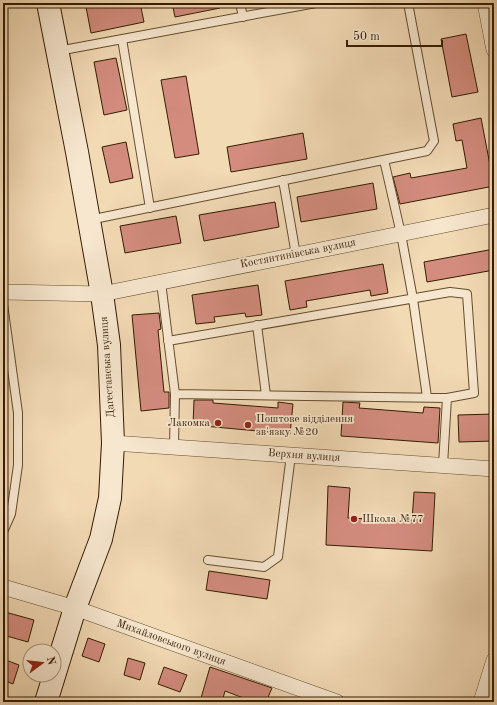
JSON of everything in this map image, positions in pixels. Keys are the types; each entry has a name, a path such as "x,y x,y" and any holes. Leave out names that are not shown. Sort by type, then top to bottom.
{"street":[{"name":"Дагестанська вулиця","path":"46,702 75,608 101,539 110,498 113,443 109,345 102,294 48,3"},
{"path":"485,3 494,50"},
{"name":"Костянтинівська вулиця","path":"3,292 102,294 494,215"},
{"name":"Верхня вулиця","path":"113,443 494,469"},
{"name":"Михайловського вулиця","path":"3,587 75,608 337,702"},
{"path":"481,702 494,660"}],"lane":[{"path":"240,3 243,17"},
{"path":"57,51 316,3"},
{"path":"88,220 427,151 434,141 408,3"},
{"path":"122,39 150,208"},
{"path":"384,160 401,234 413,298 427,397"},
{"path":"283,180 296,255"},
{"path":"160,282 175,394 174,447"},
{"path":"168,341 450,292 468,294 474,393 447,398 175,394"},
{"path":"3,304 18,413 18,465 10,514 3,532"},
{"path":"257,325 266,395"},
{"path":"443,465 447,398"},
{"path":"208,560 264,566 278,556 291,455"}],"building":[{"path":"105,3 140,3 144,22 91,33 86,7"},
{"path":"172,3 220,3 220,8 175,17"},
{"path":"466,34 478,92 452,97 441,39"},
{"path":"116,58 127,110 104,115 94,62"},
{"path":"186,76 199,154 175,158 161,80"},
{"path":"481,118 494,186 400,204 393,177 410,173 411,178 467,168 462,140 456,141 453,124"},
{"path":"303,133 307,159 231,172 227,147"},
{"path":"126,142 133,178 110,183 102,147"},
{"path":"373,183 377,209 301,222 297,197"},
{"path":"275,202 279,227 204,241 199,215"},
{"path":"176,216 181,243 125,253 120,226"},
{"path":"494,249 494,270 427,282 424,262"},
{"path":"383,264 388,293 371,296 370,290 306,301 307,307 290,310 285,281"},
{"path":"258,285 262,315 246,317 245,313 214,317 215,322 196,324 192,295"},
{"path":"159,313 161,329 158,330 164,392 169,392 169,408 141,411 132,315"},
{"path":"194,400 213,400 213,403 278,408 278,402 293,404 290,434 193,425"},
{"path":"343,402 360,403 359,408 423,413 424,407 440,408 438,443 341,436"},
{"path":"494,414 494,441 459,442 458,415"},
{"name":"Школа №77","path":"328,486 350,488 348,518 412,521 414,492 435,493 432,551 326,545"},
{"path":"209,571 270,580 267,599 206,590"},
{"path":"5,612 34,620 28,642 3,635 3,619"},
{"path":"88,638 105,644 99,662 82,656"},
{"path":"128,658 145,663 140,680 124,675"},
{"path":"3,659 19,665 13,684 3,680"},
{"path":"164,667 187,675 180,692 158,684"},
{"path":"210,667 272,688 266,702 254,702 225,691 222,702 215,702 201,698"}],"place":[{"name":"Лакомка","path":"218,423"},
{"name":"Поштове відділення зв'язку №20","path":"248,425"},
{"name":"Школа №77","path":"354,519"}]}
